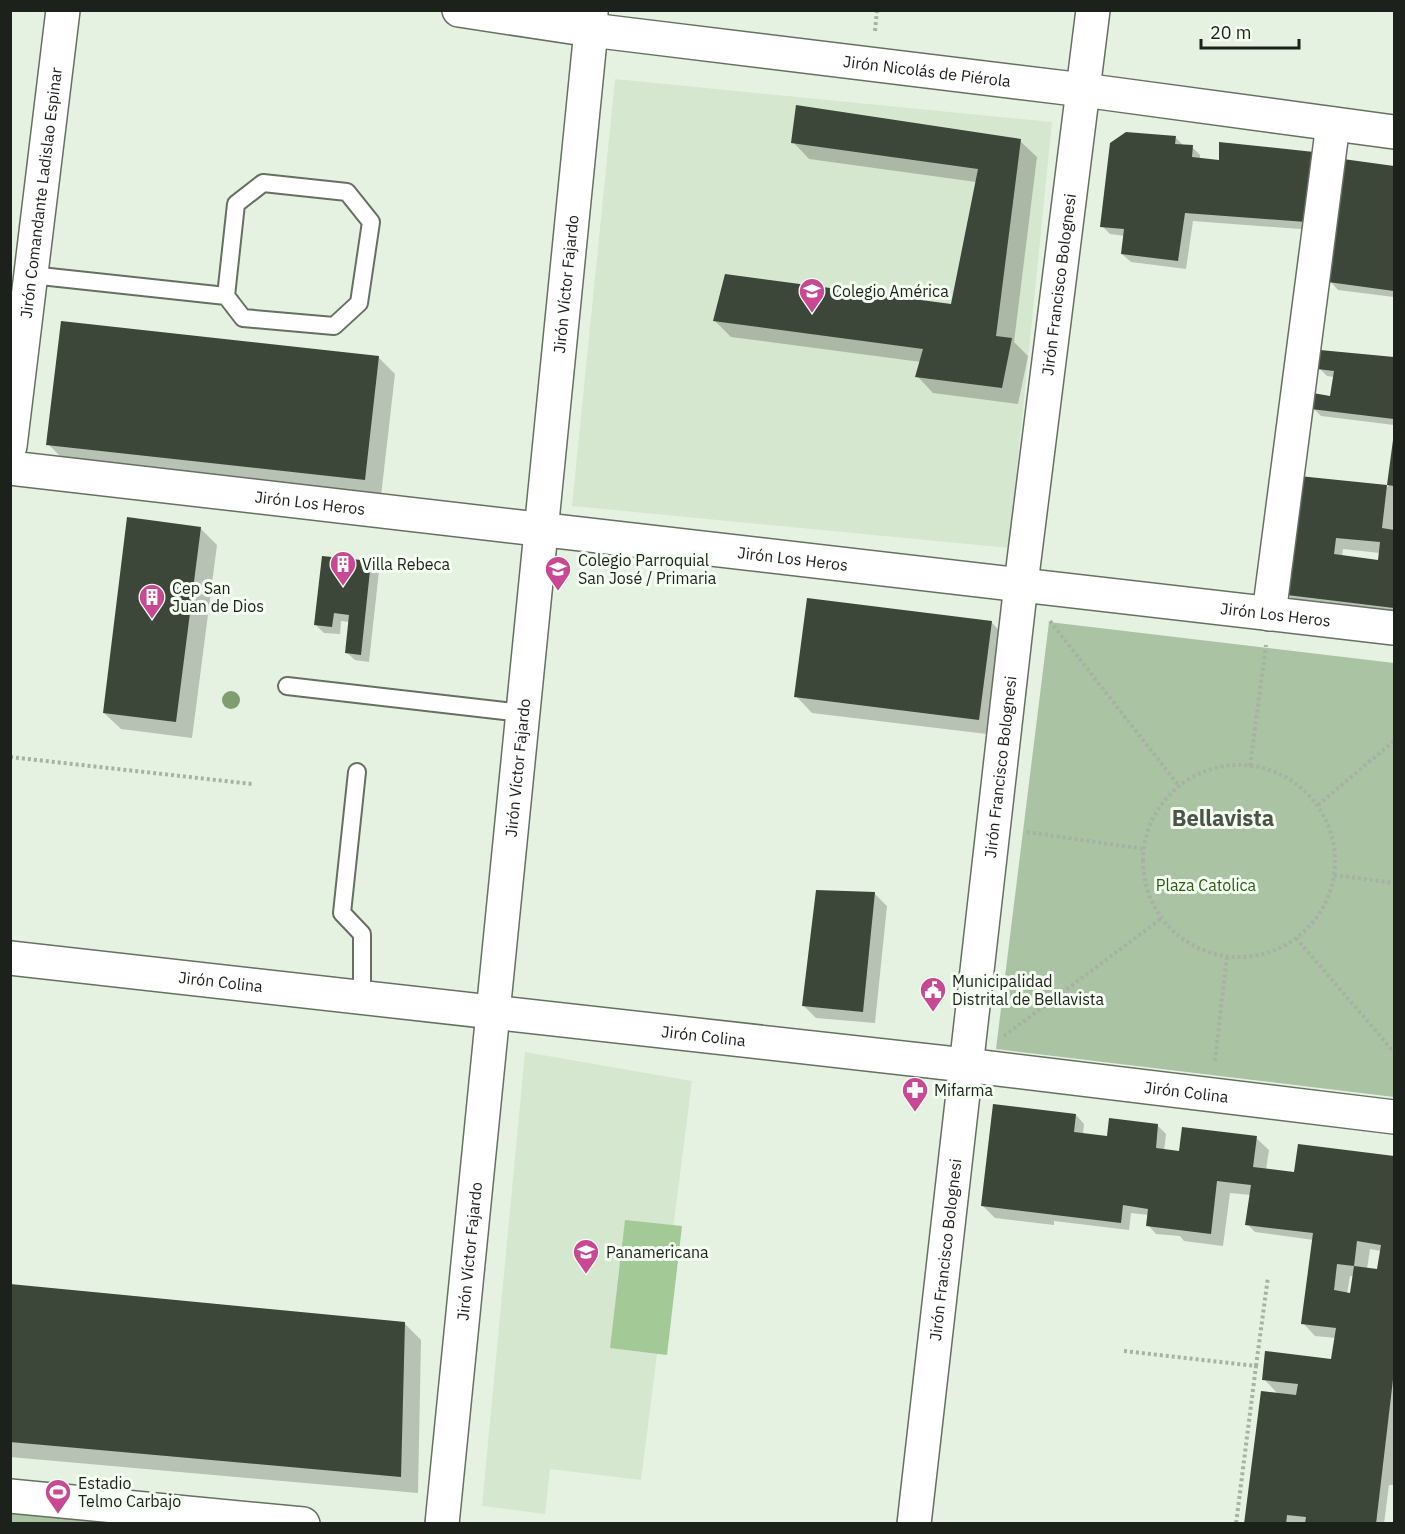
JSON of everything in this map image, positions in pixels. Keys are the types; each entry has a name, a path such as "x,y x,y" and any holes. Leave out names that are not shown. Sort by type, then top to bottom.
{"street":[{"name":"Jirón Comandante Ladislao Espinar","path":"10,446 63,10"},
{"name":"Jirón Nicolás de Piérola","path":"459,10 591,20 1395,132"},
{"name":"Jirón Francisco Bolognesi","path":"914,1524 1021,584 1093,10"},
{"name":"Jirón Víctor Fajardo","path":"442,1524 591,20"},
{"path":"1269,614 1332,124"},
{"name":"Jirón Los Heros","path":"10,468 1395,628"},
{"name":"Jirón Colina","path":"10,958 492,1014 965,1065 1395,1117"},
{"path":"10,1496 303,1524"}],"lane":[{"path":"31,275 226,296 243,318 334,326 360,303 370,222 347,192 263,183 236,204 226,296"},
{"path":"287,686 522,713"},
{"path":"357,772 342,913 362,934 362,999"}],"path":[{"path":"1021,584 1179,786"},
{"path":"1250,766 1269,614"},
{"path":"1318,805 1395,741"},
{"path":"10,757 252,784"},
{"path":"1224,766 1250,766 1276,772 1292,780 1318,805 1333,838 1334,875 1330,893 1322,910 1310,926 1296,938 1280,948 1262,954 1243,957 1227,956 1189,944 1162,918 1152,903 1146,885 1143,849 1154,816 1164,801 1179,786 1206,771 1224,766"},
{"path":"994,827 1143,849"},
{"path":"1334,875 1395,884"},
{"path":"965,1065 1162,918"},
{"path":"1296,938 1395,1052"},
{"path":"1212,1095 1227,956"},
{"path":"1236,1524 1268,1277"},
{"path":"1124,1351 1256,1366"}],"shaded area":[{"name":"Colegio América","path":"615,79 1052,122 1009,548 572,506"},
{"name":"Panamericana","path":"525,1052 692,1081 641,1480 550,1469 545,1514 482,1506"},
{"path":"625,1220 682,1226 667,1355 610,1348"}],"green space":[{"name":"Plaza Catolica","path":"1049,622 1394,663 1394,1097 996,1049"},
{"name":"Estadio Telmo Carbajo","path":"11,1507 201,1523 11,1523"}],"building":[{"path":"796,105 1021,139 996,336 1012,338 1002,388 915,377 923,349 713,321 725,274 951,304 978,169 791,143"},
{"path":"1126,132 1176,136 1175,144 1193,145 1192,157 1219,160 1219,142 1314,152 1306,222 1185,213 1178,261 1121,254 1124,229 1100,227 1110,143"},
{"path":"1343,159 1394,166 1394,291 1328,282"},
{"path":"61,321 379,356 365,480 46,445"},
{"path":"1320,350 1394,357 1394,419 1311,409 1313,393 1330,396 1334,371 1317,369"},
{"path":"1394,440 1394,486 1387,485"},
{"path":"1299,476 1387,485 1382,528 1394,530 1394,608 1287,595","holes":["1336,538 1380,542 1378,560 1334,554"]},
{"name":"Cep San Juan de Dios","path":"127,517 201,527 176,722 103,713"},
{"name":"Villa Rebeca","path":"322,556 371,561 361,655 345,653 349,615 334,613 332,627 314,625"},
{"path":"807,598 992,621 979,720 794,697"},
{"path":"816,890 875,892 863,1012 802,1006"},
{"path":"993,1104 1076,1114 1074,1132 1107,1136 1109,1118 1158,1124 1156,1148 1179,1151 1182,1127 1257,1136 1253,1167 1294,1172 1298,1144 1394,1156 1394,1371 1376,1524 1305,1524 1306,1517 1287,1515 1286,1524 1244,1524 1261,1391 1296,1395 1298,1384 1262,1380 1265,1351 1331,1359 1336,1328 1301,1324 1313,1233 1245,1225 1251,1185 1217,1181 1211,1234 1146,1226 1148,1209 1123,1205 1121,1223 981,1206","holes":["1357,1241 1381,1245 1377,1269 1354,1266","1337,1264 1354,1266 1350,1293 1334,1290"]},
{"path":"10,1284 405,1322 401,1477 10,1442"}],"place":[{"name":"Colegio América","path":"812,314"},
{"name":"Villa Rebeca","path":"343,587"},
{"name":"Colegio Parroquial San José / Primaria","path":"558,592"},
{"name":"Cep San Juan de Dios","path":"152,620"},
{"name":"Municipalidad Distrital de Bellavista","path":"933,1013"},
{"name":"Mifarma","path":"915,1113"},
{"name":"Panamericana","path":"586,1275"},
{"name":"Estadio Telmo Carbajo","path":"58,1515"}],"district":[{"name":"Bellavista","path":"1223,817"}]}
